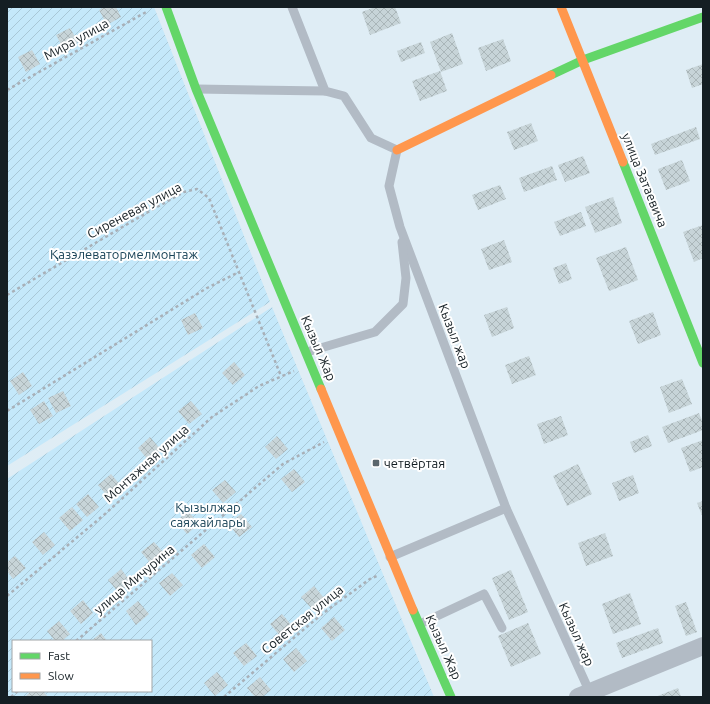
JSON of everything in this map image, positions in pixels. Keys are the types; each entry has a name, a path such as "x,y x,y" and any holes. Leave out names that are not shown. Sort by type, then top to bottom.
{"main road":[{"name":"Кызыл Жар","path":"166,7 196,89 342,437 390,557 451,697"},
{"name":"улица Затаевича","path":"561,7 703,363"},
{"path":"397,150 583,60 703,17"}],"street":[{"path":"587,695 703,646"}],"lane":[{"path":"292,7 325,90"},
{"path":"196,89 325,90 344,96 371,138 397,150"},
{"name":"Кызыл жар","path":"397,150 390,186 400,227 506,508 587,695"},
{"path":"306,352 374,332 403,304 406,278 400,227"},
{"path":"390,557 506,508"},
{"path":"420,624 484,594 502,628"}],"path":[{"name":"Мира улица","path":"7,90 149,10"},
{"name":"Сиреневая улица","path":"7,295 148,212 184,192 197,189 209,198 281,376"},
{"path":"7,411 207,288 239,272"},
{"name":"Монтажная улица","path":"7,596 105,514 212,417 253,390 311,363"},
{"name":"улица Мичурина","path":"77,640 283,464 322,443 342,437"},
{"name":"Советская улица","path":"224,697 322,614 370,579 384,573 390,557"}],"green space":[{"name":"Қазэлеватормелмонтаж","path":"7,7 154,7 270,302 7,466"},
{"name":"Қызылжар саяжайлары","path":"272,307 434,697 7,697 7,479"}],"building":[{"path":"104,7 116,7 121,17 107,25 99,10"},
{"path":"375,7 395,7 401,23 370,35 362,12"},
{"path":"70,28 78,42 64,50 56,35"},
{"path":"452,33 463,64 441,72 430,42"},
{"path":"503,39 511,61 486,71 478,48"},
{"path":"421,42 425,53 401,62 397,51"},
{"path":"32,50 40,64 26,72 18,57"},
{"path":"703,64 703,84 692,88 686,70"},
{"path":"440,71 447,91 420,101 412,81"},
{"path":"531,123 538,141 514,150 507,132"},
{"path":"696,127 700,139 655,155 651,144"},
{"path":"583,156 590,173 565,182 558,165"},
{"path":"682,160 690,181 666,190 658,169"},
{"path":"552,166 557,180 524,192 519,178"},
{"path":"500,185 506,199 478,210 472,195"},
{"path":"613,197 622,223 595,233 585,207"},
{"path":"581,212 586,226 560,236 554,222"},
{"path":"703,225 703,258 694,262 683,232"},
{"path":"504,240 512,262 489,270 481,249"},
{"path":"626,247 638,280 609,291 596,258"},
{"path":"566,263 572,279 559,284 553,268"},
{"path":"507,307 514,328 492,337 484,315"},
{"path":"653,312 661,335 638,344 629,321"},
{"path":"195,313 203,328 188,335 181,320"},
{"path":"529,356 536,375 512,384 505,365"},
{"path":"234,362 245,375 233,385 222,373"},
{"path":"23,372 32,386 19,395 10,381"},
{"path":"682,379 692,404 669,413 660,387"},
{"path":"63,391 71,406 56,413 48,398"},
{"path":"44,401 53,416 39,424 30,410"},
{"path":"191,401 202,414 189,424 178,411"},
{"path":"699,413 703,423 703,430 668,443 662,427"},
{"path":"561,416 568,435 544,444 537,424"},
{"path":"648,435 652,446 634,453 630,442"},
{"path":"277,436 288,449 276,459 265,447"},
{"path":"150,437 161,450 149,461 138,448"},
{"path":"703,440 703,467 690,472 681,448"},
{"path":"578,464 592,494 567,506 553,476"},
{"path":"294,469 305,482 292,492 281,479"},
{"path":"111,474 122,487 109,498 98,485"},
{"path":"633,475 639,493 619,501 612,483"},
{"path":"225,480 236,492 223,503 212,490"},
{"path":"88,494 99,507 87,517 76,504"},
{"path":"703,501 703,518 697,503"},
{"path":"72,507 83,520 70,531 59,518"},
{"path":"188,511 199,524 187,534 176,521"},
{"path":"241,514 252,527 239,537 228,524"},
{"path":"44,532 55,545 43,555 32,542"},
{"path":"605,533 613,556 586,566 578,543"},
{"path":"154,542 165,554 152,565 141,552"},
{"path":"204,544 215,557 202,568 191,555"},
{"path":"15,556 26,568 13,579 7,571 7,562"},
{"path":"121,569 131,582 119,593 108,580"},
{"path":"511,570 528,612 509,620 492,578"},
{"path":"172,573 183,585 170,596 159,583"},
{"path":"314,586 325,599 312,609 301,597"},
{"path":"630,593 641,624 613,634 602,604"},
{"path":"83,600 93,613 81,624 70,611"},
{"path":"138,601 149,614 136,625 126,611"},
{"path":"686,602 697,632 686,636 675,606"},
{"path":"282,614 293,627 281,637 270,624"},
{"path":"334,617 345,630 332,641 321,628"},
{"path":"59,621 70,634 63,640 54,640 47,631"},
{"path":"528,623 541,654 511,667 498,636"},
{"path":"658,628 663,643 622,658 616,643"},
{"path":"101,633 106,640 92,640"},
{"path":"246,643 257,656 244,666 233,653"},
{"path":"296,648 307,661 294,672 283,659"},
{"path":"217,672 228,685 215,696 204,683"},
{"path":"260,677 271,690 262,697 255,697 247,688"},
{"path":"678,688 681,697 655,697"},
{"path":"30,692 44,692 48,697 27,697 26,696"}],"traffic: fast":[{"path":"166,7 196,89 321,389"},
{"path":"551,75 583,60 703,17"},
{"path":"623,162 703,363"},
{"path":"413,610 451,697"}],"traffic: slow":[{"path":"561,7 623,162"},
{"path":"397,150 551,75"},
{"path":"321,389 413,610"}],"place":[{"name":"четвёртая","path":"376,463"}]}
